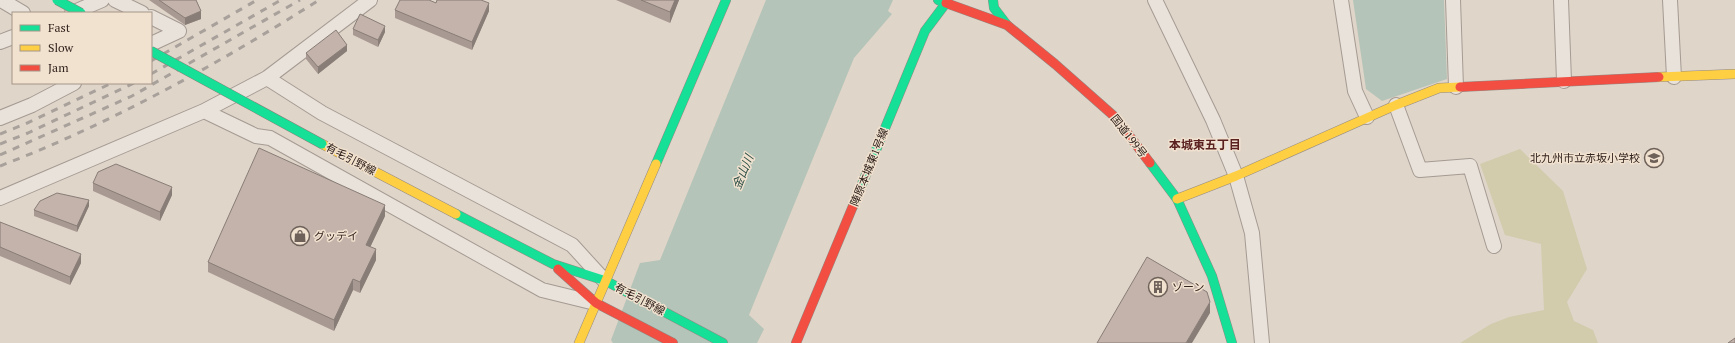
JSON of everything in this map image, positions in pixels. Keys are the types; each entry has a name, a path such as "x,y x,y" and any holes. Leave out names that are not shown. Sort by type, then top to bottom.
{"main road":[{"path":"57,0 79,12"},
{"path":"579,343 726,0"},
{"path":"993,0 994,8 1007,25"},
{"name":"国道199号","path":"944,1 1007,25 1055,64 1115,117 1177,200 1212,276 1232,343"},
{"name":"陣原本城東1号線","path":"796,343 925,31 944,1"},
{"name":"有毛引野線","path":"152,52 322,144 552,264 606,282 723,343"},
{"path":"1177,200 1236,176 1367,117 1439,88 1735,74"},
{"name":"有毛引野線","path":"552,264 596,303 672,343"}],"street":[{"path":"1,0 21,12"},
{"path":"74,12 102,0"},
{"path":"115,0 140,12"},
{"path":"0,198 204,111 267,78 370,0"},
{"path":"1155,0 1212,120 1236,176 1252,234 1262,343"},
{"path":"1341,0 1355,92 1367,117"},
{"path":"1453,0 1456,87"},
{"path":"1561,0 1564,81"},
{"path":"1670,0 1674,77"},
{"path":"152,18 179,31 152,44"},
{"path":"0,42 12,37"},
{"path":"267,78 322,113 572,245 606,282"},
{"path":"0,118 32,105 72,84"},
{"path":"1396,105 1420,170 1470,166 1494,246"},
{"path":"204,111 256,136 270,138 542,290 596,303"}],"shaded area":[{"path":"1520,149 1563,191 1587,269 1567,302 1574,321 1593,330 1598,343 1460,343 1491,324 1509,317 1544,310 1541,244 1505,235 1480,164"}],"water":[{"name":"金山川","path":"766,0 893,0 888,11 892,14 854,58 749,315 764,329 757,343 613,343 611,340 640,263 660,260"},
{"path":"1353,0 1444,0 1447,79 1382,101 1366,89"}],"building":[{"path":"159,0 196,0 201,11 185,18"},
{"path":"400,0 429,0 436,3 437,0 481,0 489,3 472,42 395,10"},
{"path":"641,0 675,0 670,12"},
{"path":"360,14 385,26 378,40 353,29"},
{"path":"336,30 347,45 318,67 306,53"},
{"name":"グッデイ","path":"259,148 385,205 366,245 376,249 360,282 353,279 334,320 208,262"},
{"path":"116,164 172,187 160,212 93,183 98,172"},
{"path":"57,193 89,200 77,226 34,210 40,201"},
{"path":"0,222 81,254 70,277 0,247"},
{"name":"ゾーン","path":"1147,257 1207,292 1210,302 1186,343 1097,343"},
{"path":"1735,338 1735,343 1728,343"}],"railway":[{"path":"152,60 257,0"},
{"path":"152,73 281,0"},
{"path":"0,155 132,96 300,0"},
{"path":"0,166 83,131 164,91 242,47 319,0"},
{"path":"0,134 25,124 110,84"},
{"path":"0,144 28,133 132,84"}],"traffic: fast":[{"path":"57,0 79,12"},
{"path":"656,164 726,0"},
{"path":"853,206 925,31 946,3 938,0"},
{"path":"993,0 994,8 1007,25"},
{"path":"152,52 322,144"},
{"path":"1150,163 1177,199 1212,276 1232,343"},
{"path":"456,214 553,264 606,281 723,343"}],"traffic: slow":[{"path":"1659,77 1735,74"},
{"path":"1177,199 1236,176 1396,105 1439,88 1460,87"},
{"path":"322,144 456,214"},
{"path":"579,343 656,164"}],"traffic: jam":[{"path":"948,0 946,3 1007,25 1055,64 1115,117 1150,163"},
{"path":"1460,87 1659,77"},
{"path":"796,343 853,206"},
{"path":"558,269 596,303 673,343"}],"place":[{"name":"北九州市立赤坂小学校","path":"1654,158"},
{"name":"グッデイ","path":"300,236"},
{"name":"ゾーン","path":"1158,287"}],"district":[{"name":"本城東五丁目","path":"1205,145"}]}
